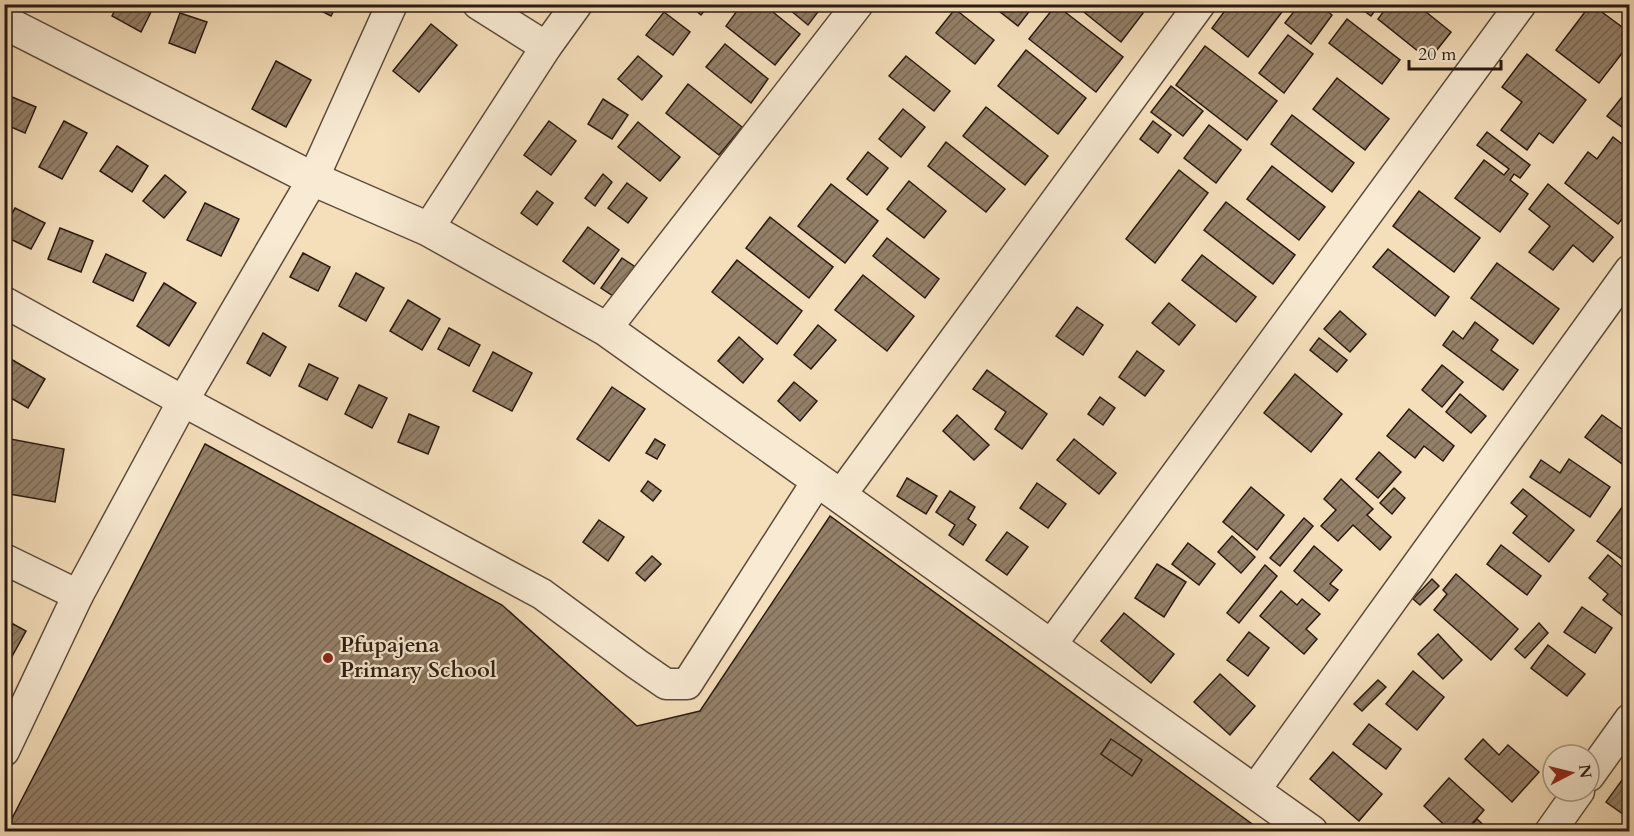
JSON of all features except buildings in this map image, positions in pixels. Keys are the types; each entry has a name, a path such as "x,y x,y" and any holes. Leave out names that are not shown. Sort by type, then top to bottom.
{"street":[{"path":"4,751 78,595 183,401 313,179 392,4"},
{"path":"478,4 546,47"},
{"path":"428,229 546,47 577,4"},
{"path":"606,329 858,4"},
{"path":"4,302 542,594 666,684 687,684 829,488 1200,4"},
{"path":"1051,645 1521,4"},
{"path":"4,22 313,179 428,229 606,329 1311,831"},
{"path":"1255,790 1629,270"},
{"path":"4,559 78,595"},
{"path":"1601,759 1629,719"},
{"path":"1550,831 1570,803"}],"place":[{"name":"Pfupajena Primary School","path":"328,658"}]}
